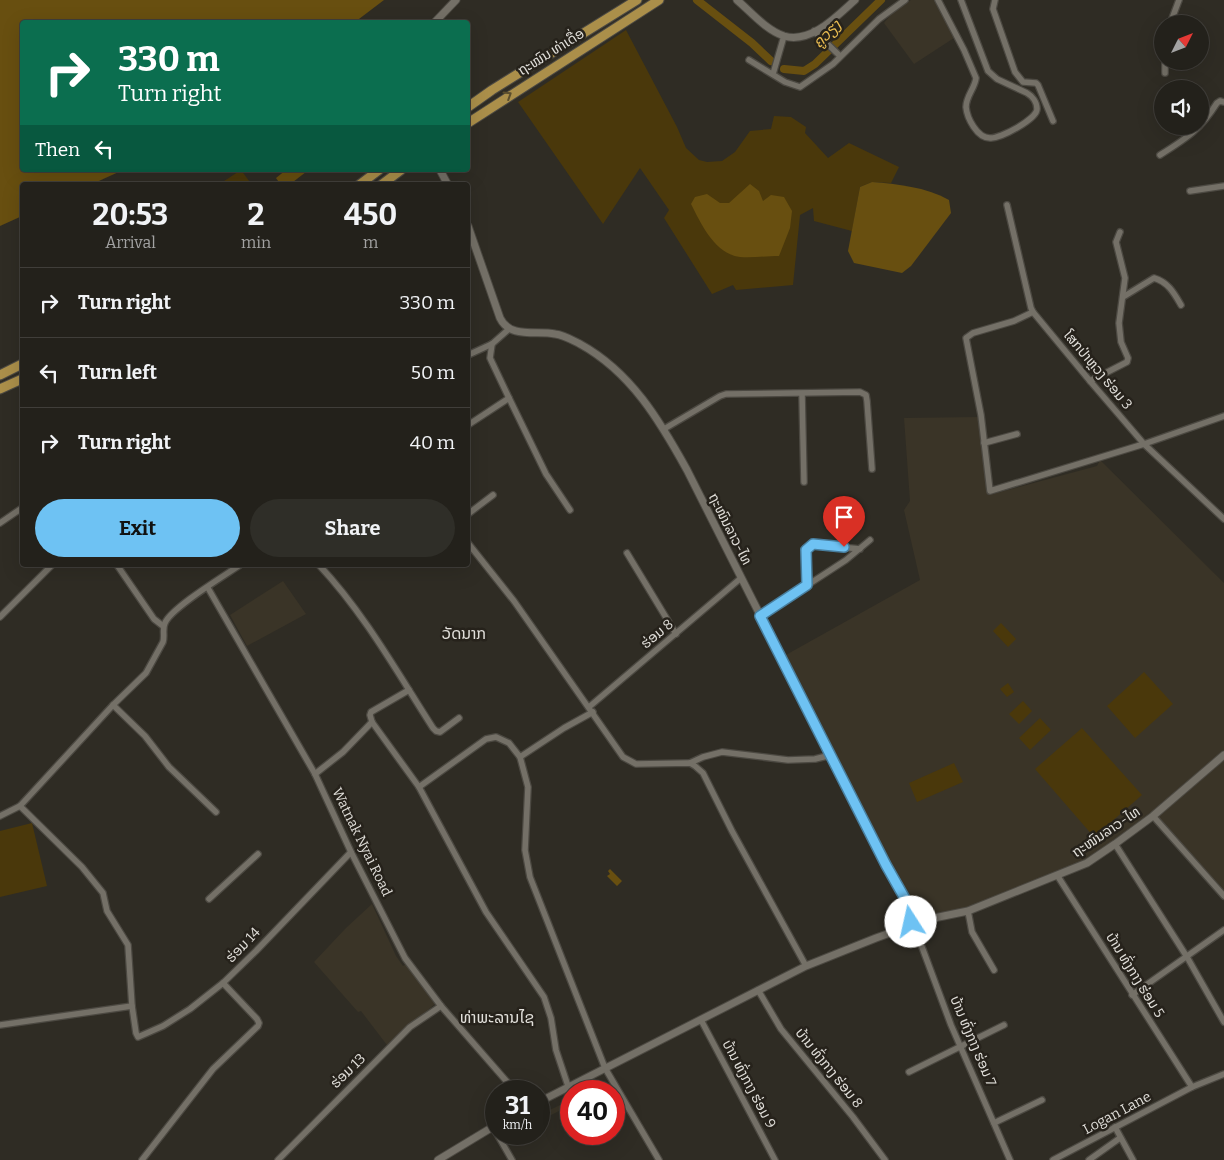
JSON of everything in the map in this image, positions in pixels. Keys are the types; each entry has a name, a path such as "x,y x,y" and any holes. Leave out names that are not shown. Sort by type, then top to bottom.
{"main road":[{"name":"ຖະໝົນ ທ່າເດື່ອ","path":"470,106 637,0"},
{"name":"ຖະໝົນ ທ່າເດື່ອ","path":"470,122 659,0"},
{"path":"363,182 376,172"},
{"path":"385,182 398,172"},
{"path":"0,375 20,365"},
{"path":"0,389 20,379"}],"street":[{"path":"438,20 456,0"},
{"path":"737,0 766,26 784,36 799,37 817,34 855,0"},
{"path":"749,60 786,82 800,87 833,64 838,54 879,19 905,0"},
{"path":"938,0 976,78 976,82 967,99 967,113 976,129 984,136 992,138 1003,135 1021,125 1033,116 1037,107 1028,92 997,79 988,71 961,0"},
{"path":"994,0 993,9 1016,72 1023,82 1036,83 1038,85 1053,121"},
{"path":"1173,15 1179,0"},
{"path":"817,34 838,54"},
{"path":"773,74 784,36"},
{"path":"1160,155 1199,128 1217,103 1220,101 1224,102"},
{"path":"1190,191 1224,186"},
{"name":"ໂສກປ່າຫຼວງ ຮ່ອມ 3","path":"1007,205 1033,312 1144,444 1224,519"},
{"path":"470,232 500,318 509,329 492,344 470,354"},
{"path":"1090,381 1127,362 1128,358 1121,342 1119,323 1125,278 1116,242 1120,232"},
{"path":"1123,297 1154,278 1166,284 1181,305"},
{"path":"1033,312 1014,321 973,333 966,338 984,443 990,491 1144,444 1224,416"},
{"name":"ຖະໜົນລາວ-ໄທ","path":"509,329 556,334 570,338 589,349 623,375 651,410 687,470 886,865 908,904 916,913"},
{"path":"492,344 490,358 546,474 570,510"},
{"path":"664,429 726,394 860,392 866,395 872,469"},
{"path":"802,394 804,482"},
{"path":"470,424 509,398"},
{"path":"984,443 1017,434"},
{"path":"470,513 494,495"},
{"path":"0,524 20,509"},
{"path":"760,616 860,549 870,540"},
{"path":"807,585 806,550 810,546 813,544 860,549"},
{"path":"470,546 514,601 623,757 636,764 690,764 696,766 703,773 732,831 806,966"},
{"path":"626,553 676,634"},
{"path":"0,617 50,567"},
{"path":"118,567 154,618 163,626"},
{"path":"0,816 20,806 146,673 163,642 163,626 171,613 184,600 208,588 237,567"},
{"path":"321,567 355,609 398,670 436,731 440,732 459,718"},
{"name":"ຮ່ອມ 8","path":"589,706 740,578"},
{"name":"Watnak Nyai Road","path":"208,588 315,774 351,852 405,958 441,1006 505,1080"},
{"path":"409,690 371,712 372,722 418,787 486,912 544,996 551,1018 556,1050 566,1080"},
{"path":"114,705 145,736 169,767 216,812"},
{"path":"520,757 564,728 593,712"},
{"path":"315,774 343,752 372,722"},
{"path":"418,787 486,739 496,737 509,743 520,757 528,787 525,850 530,877 605,1068 659,1160"},
{"path":"690,764 703,757 722,752 800,760 814,759 831,754"},
{"name":"ຖະໜົນລາວ-ໄທ","path":"929,919 968,911 1087,863 1152,816 1224,755"},
{"path":"0,1025 132,1006 128,945 107,911 103,893 82,867 20,806"},
{"path":"1152,816 1224,896"},
{"path":"1115,844 1186,957 1224,1022"},
{"name":"ຮ່ອມ 14","path":"132,1006 138,1037 163,1026 190,1009 223,984 351,852"},
{"path":"209,899 258,854"},
{"name":"ບ້ານ ທົ່ງກາງ ຮ່ອມ 5","path":"1057,876 1192,1088"},
{"path":"968,911 972,932 994,970"},
{"path":"916,913 924,913 929,919 927,926 920,930 912,925 911,920 916,913"},
{"path":"580,1080 806,966 912,925"},
{"name":"ບ້ານ ທົ່ງກາງ ຮ່ອມ 7","path":"920,930 919,939 954,1024 960,1046 1010,1160"},
{"path":"1132,995 1224,930"},
{"path":"142,1160 213,1069 258,1026 257,1019 223,984"},
{"name":"ບ້ານ ທົ່ງກາງ ຮ່ອມ 8","path":"758,990 781,1029 853,1117 885,1160"},
{"name":"ຮ່ອມ 13","path":"278,1160 410,1027 441,1006"},
{"name":"ບ້ານ ທົ່ງກາງ ຮ່ອມ 9","path":"701,1020 776,1160"},
{"path":"909,1072 1004,1025"},
{"name":"Logan Lane","path":"1053,1160 1192,1088 1224,1074"},
{"path":"994,1123 1042,1100"},
{"path":"1115,1127 1133,1160"},
{"path":"438,1160 485,1135"},
{"path":"1089,1160 1120,1138"},
{"path":"504,1145 512,1160"}],"shaded area":[{"path":"0,0 384,0 358,20 20,20 20,172 119,172 97,182 20,182 20,217 0,226"},
{"path":"911,0 934,0 957,36 914,64 884,23 893,12"},
{"path":"626,30 686,148 699,160 707,162 722,161 735,152 750,131 771,129 774,116 791,117 806,127 805,133 828,158 849,143 899,167 891,183 872,182 860,187 852,231 814,221 813,208 800,215 793,285 736,290 733,285 712,294 664,218 669,210 640,168 603,224 518,102"},
{"path":"238,172 242,172 250,182 223,182"},
{"path":"284,172 306,172 293,182 279,182 276,178"},
{"path":"872,182 921,189 949,200 951,213 911,266 902,273 854,263 848,251 860,187"},
{"path":"750,184 759,191 763,201 771,195 784,197 792,211 790,228 779,256 740,257 731,255 710,237 691,204 695,197 707,194 720,203 729,203"},
{"path":"979,417 989,495 1097,466 1100,460 1224,583 1224,751 1168,800 1086,861 968,908 930,916 923,910 917,909 892,871 784,656 920,580 904,510 910,501 904,418"},
{"path":"283,581 306,614 247,646 230,615"},
{"path":"1001,623 1016,639 1008,647 993,631"},
{"path":"1144,672 1173,704 1135,738 1107,706"},
{"path":"1008,683 1014,692 1007,697 1000,689"},
{"path":"1023,701 1032,711 1019,724 1009,714"},
{"path":"1040,718 1051,730 1030,750 1019,738"},
{"path":"1082,728 1142,795 1094,837 1035,769"},
{"path":"1224,759 1224,892 1156,816"},
{"path":"954,763 963,782 917,802 909,783"},
{"path":"32,823 47,886 0,897 0,831"},
{"path":"610,869 622,881 617,886 607,876 610,874 608,871"},
{"path":"372,904 396,956 403,966 407,964 435,1004 387,1045 361,1011 358,1012 314,962"},
{"path":"560,1105 560,1110 550,1116 550,1110"}],"waterway":[{"name":"ຄູວຽງ","path":"697,0 752,43 771,61"},
{"name":"ຄູວຽງ","path":"784,69 804,71 815,64 881,0"}],"district":[{"name":"ວັດນາກ","path":"464,633"},
{"name":"ທ່າພະລານໄຊ","path":"497,1017"}],"route":[{"path":"844,547 813,544 810,546 806,550 807,585 760,616 886,865 908,904 916,913 912,917 911,922"}]}
